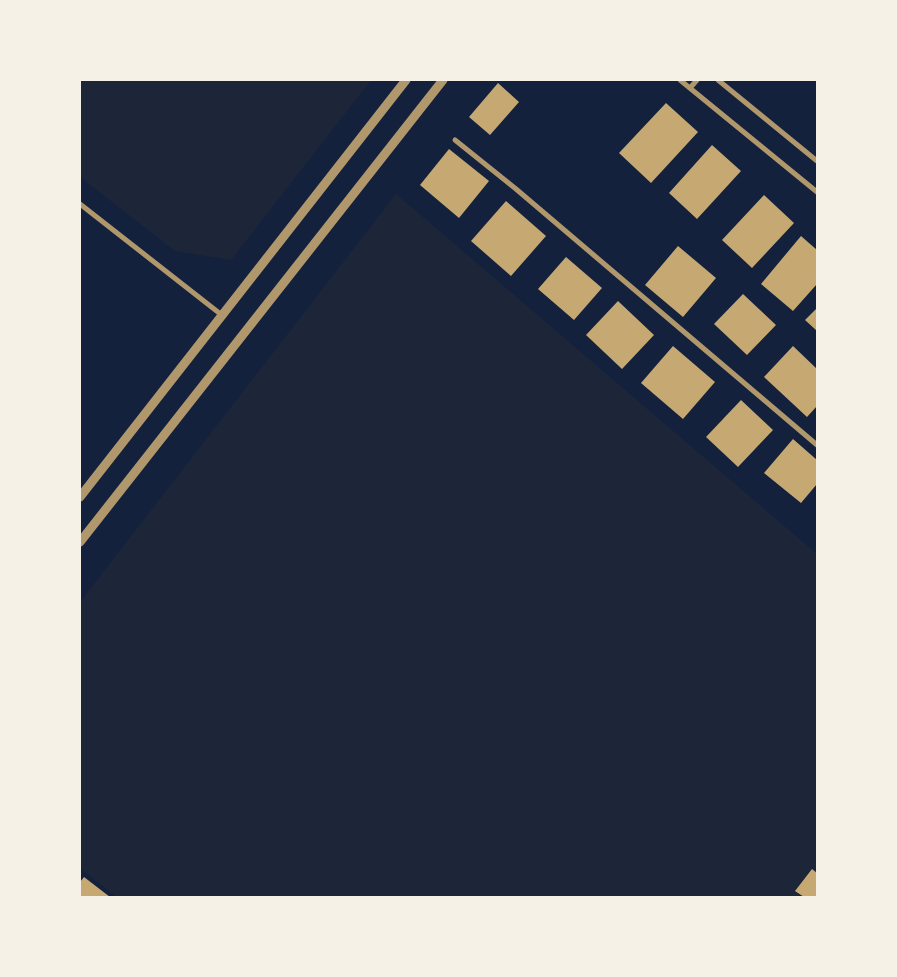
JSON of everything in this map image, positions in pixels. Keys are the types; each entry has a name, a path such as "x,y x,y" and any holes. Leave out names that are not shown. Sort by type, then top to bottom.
{"street":[{"path":"80,497 406,80"},
{"path":"80,542 443,80"},
{"path":"680,80 817,192"},
{"path":"690,88 697,80"},
{"path":"718,80 817,161"},
{"path":"455,140 531,202 817,445"},
{"path":"80,204 223,316"}],"shaded area":[{"path":"80,80 371,80 231,260 175,251 80,177"},
{"path":"396,194 817,554 817,873 798,897 116,897 80,868 80,602"}],"building":[{"path":"498,83 519,102 490,135 469,117"},
{"path":"666,103 698,132 651,183 619,153"},
{"path":"712,145 741,171 697,219 669,193"},
{"path":"449,149 489,181 459,218 420,185"},
{"path":"764,195 794,223 752,268 722,240"},
{"path":"506,201 546,236 511,276 471,241"},
{"path":"801,236 817,250 817,284 793,311 761,284"},
{"path":"678,246 716,278 683,317 645,285"},
{"path":"566,257 602,288 574,320 538,289"},
{"path":"743,294 776,325 747,355 714,324"},
{"path":"618,301 654,335 622,369 586,335"},
{"path":"817,308 817,331 805,320"},
{"path":"673,346 715,382 683,419 641,383"},
{"path":"793,346 817,369 817,406 807,417 764,377"},
{"path":"741,400 773,430 738,467 706,437"},
{"path":"793,439 817,460 817,484 801,503 764,473"},
{"path":"812,869 817,873 817,897 804,897 795,891"},
{"path":"84,877 110,897 80,897 80,882"}]}
